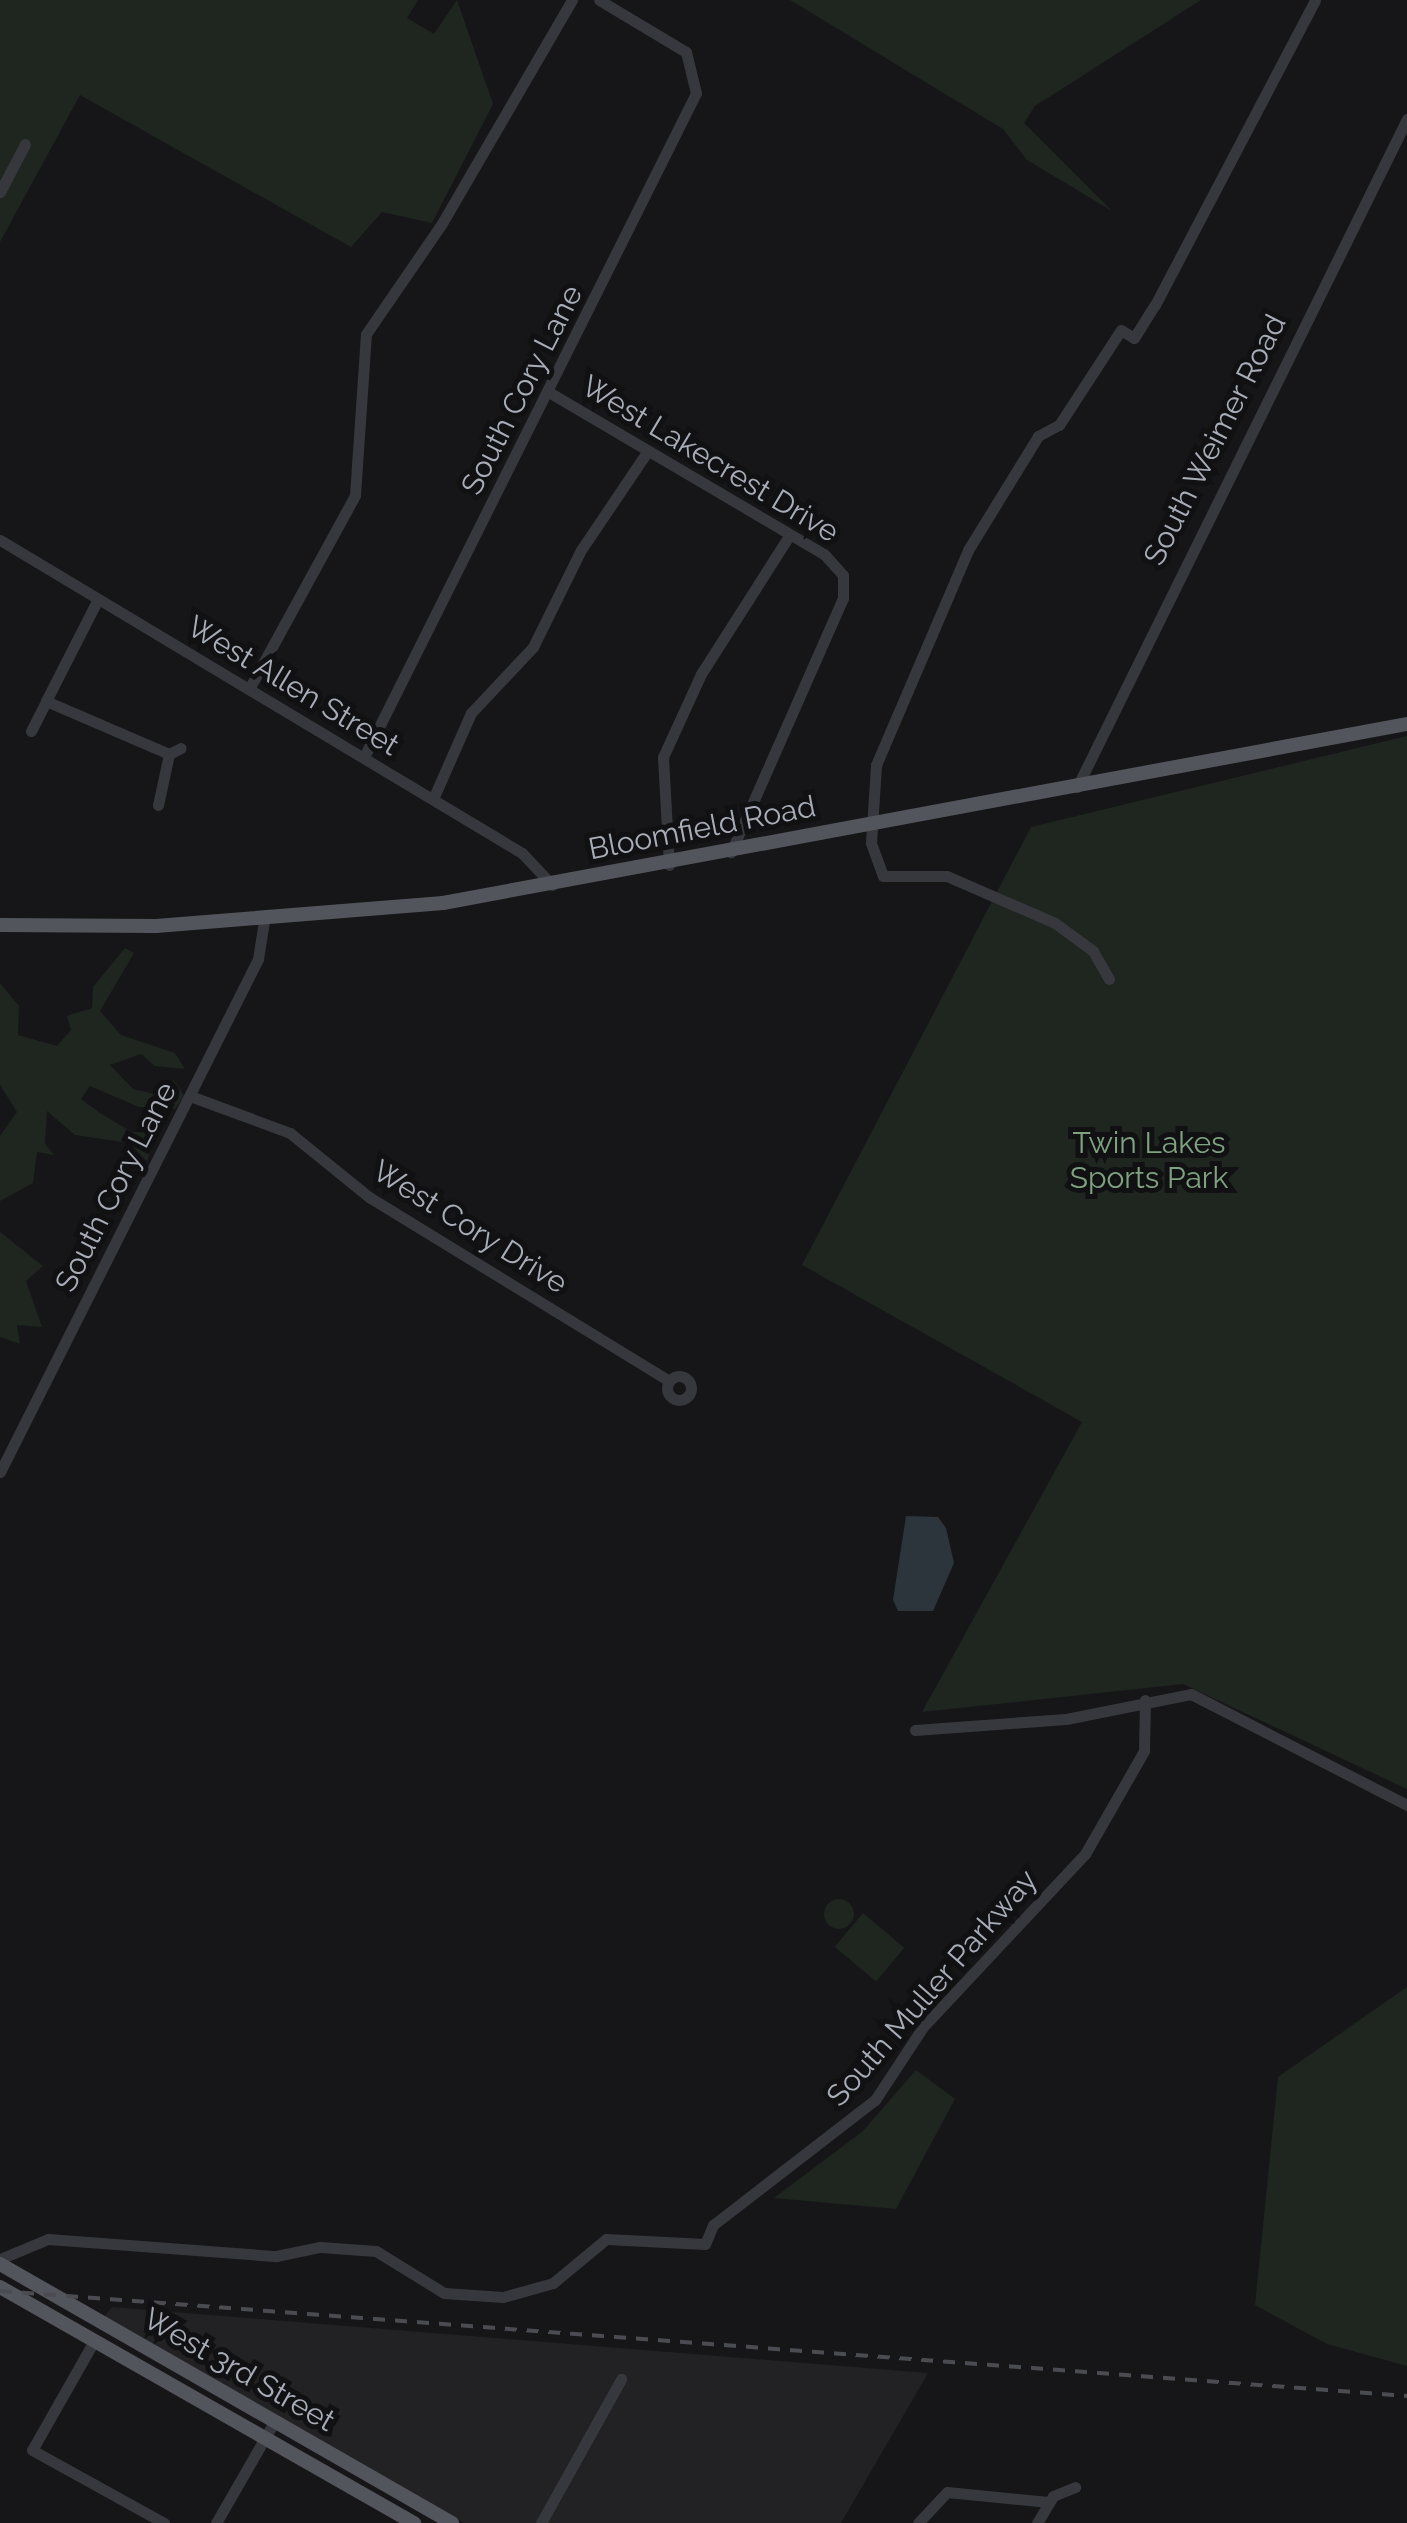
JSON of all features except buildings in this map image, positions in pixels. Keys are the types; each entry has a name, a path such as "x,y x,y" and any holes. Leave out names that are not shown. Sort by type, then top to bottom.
{"main road":[{"name":"Bloomfield Road","path":"0,925 264,921 552,885 1407,724"},
{"name":"West 3rd Street","path":"0,2262 452,2523"},
{"name":"West 3rd Street","path":"0,2287 264,2441 414,2523"},
{"path":"385,2507 394,2490"}],"street":[{"path":"249,689 355,495 366,334 441,226 572,0"},
{"name":"South Cory Lane","path":"364,757 693,101 695,66 678,46 599,0"},
{"path":"1109,979 1093,951 1055,923 947,876 886,878 874,862 872,823 882,745 961,564 1038,436 1059,425 1121,330 1134,338 1155,306 1315,0"},
{"name":"South Weimer Road","path":"1076,786 1407,119"},
{"path":"0,192 25,144"},
{"name":"West Lakecrest Drive","path":"547,390 789,536 843,574 843,598 731,852"},
{"path":"434,799 470,714 532,647 581,550 647,452"},
{"path":"669,865 663,757 701,674 789,536"},
{"name":"West Allen Street","path":"0,540 543,867 552,885"},
{"path":"30,731 98,599"},
{"path":"46,701 175,751 158,804"},
{"name":"South Cory Lane","path":"0,1472 264,945 264,921"},
{"name":"West Cory Drive","path":"190,1096 290,1133 365,1195 670,1381"},
{"path":"915,1730 1066,1719 1145,1700 1218,1700 1407,1805"},
{"name":"South Muller Parkway","path":"0,2262 48,2239 276,2256 339,2248 376,2251 432,2289 503,2298 554,2283 606,2239 705,2244 712,2225 876,2100 924,2028 1085,1854 1138,1764 1145,1700"},
{"path":"94,2342 32,2450 164,2523"},
{"path":"541,2523 621,2379"},
{"path":"216,2523 274,2422"},
{"path":"1038,2523 1050,2502 1074,2487"},
{"path":"918,2523 932,2498 1050,2502"}],"shaded area":[{"path":"906,1516 938,1517 946,1528 954,1563 933,1611 898,1611 893,1600"},
{"path":"112,2307 928,2373 841,2523 464,2523 101,2321"}],"green space":[{"path":"0,0 418,0 407,18 434,34 457,0 493,104 432,223 382,212 351,247 80,95 0,242"},
{"path":"790,0 1201,0 1035,106 1024,123 1112,211 1027,160 1003,129"},
{"name":"Twin Lakes Sports Park","path":"1407,736 1407,1789 1183,1684 922,1712 1082,1422 802,1265 1031,827"},
{"path":"125,948 134,953 100,1011 121,1035 175,1053 185,1069 155,1066 141,1054 110,1065 133,1089 163,1096 174,1080 184,1096 175,1109 139,1107 90,1086 81,1099 100,1113 132,1132 158,1133 147,1161 129,1143 75,1135 47,1111 45,1144 54,1155 37,1152 33,1183 0,1201 0,1136 17,1112 0,1085 0,983 19,1006 18,1035 57,1046 71,1030 67,1016 92,1008 93,987"},
{"path":"0,1232 43,1266 26,1281 42,1327 17,1325 20,1344 0,1337"},
{"path":"839,1899 850,1903 854,1914 850,1925 839,1929 828,1925 824,1914 828,1903"},
{"path":"863,1913 904,1948 876,1981 835,1947"},
{"path":"1407,1987 1407,2366 1327,2344 1255,2305 1278,2077"},
{"path":"916,2070 955,2099 896,2209 774,2198 863,2131"}],"railway":[{"path":"0,2291 1407,2396"}]}
